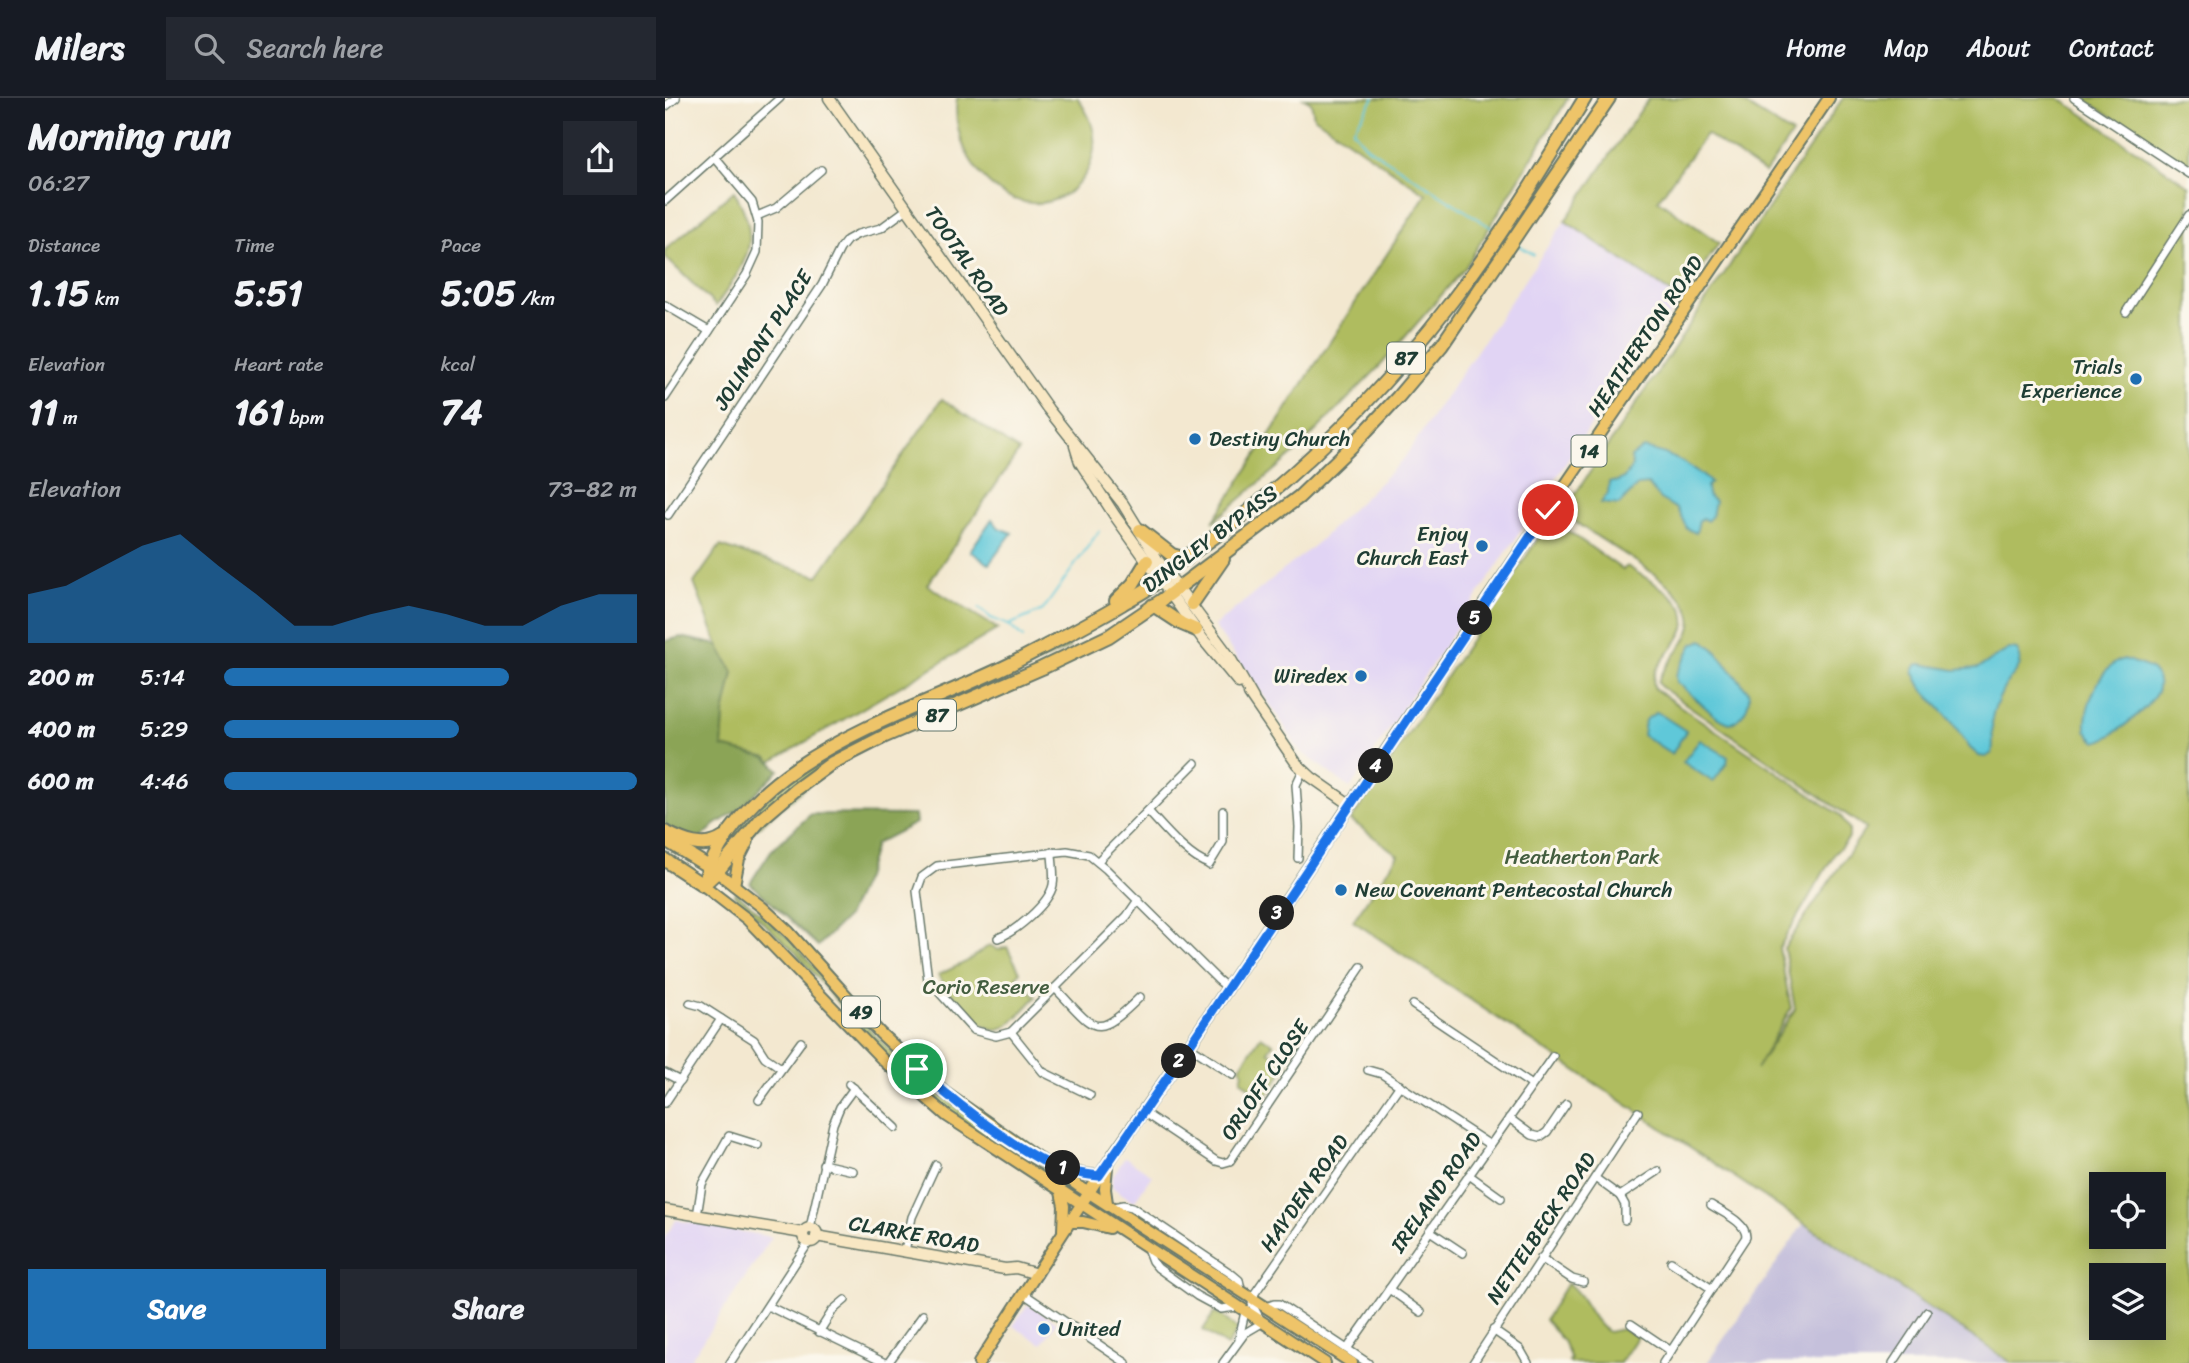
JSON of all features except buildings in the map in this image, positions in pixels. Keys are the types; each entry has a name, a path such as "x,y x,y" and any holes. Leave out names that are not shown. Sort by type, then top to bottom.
{"highway":[{"name":"DINGLEY BYPASS","path":"713,869 726,835 776,784 804,762 827,748 1007,665 1092,622 1153,586 1163,575 1271,492 1357,412 1435,323 1500,233 1585,98"},
{"name":"DINGLEY BYPASS","path":"713,869 761,819 832,763 883,737 1098,641 1153,606 1307,489 1398,397 1442,345 1609,98"},
{"path":"1140,530 1172,555 1186,559"},
{"path":"1192,604 1229,550"},
{"path":"1092,622 1133,584 1147,562"},
{"path":"1153,606 1182,624 1196,629"},
{"path":"665,832 703,845 715,843 726,835"},
{"name":"49","path":"665,840 713,869"},
{"name":"49","path":"665,860 703,885"},
{"name":"87","path":"703,885 713,869"}],"main road":[{"name":"TOOTAL ROAD","path":"829,98 1075,445 1088,458 1140,530 1163,575 1196,629 1253,698"},
{"name":"HEATHERTON ROAD","path":"979,1363 1099,1176 1829,98"},
{"name":"TOOTAL ROAD","path":"1075,445 1080,462 1147,562 1163,575"},
{"name":"TOOTAL ROAD","path":"1174,590 1192,604 1229,656 1286,750 1303,770 1351,805"},
{"path":"734,885 741,855 761,819"},
{"name":"49","path":"713,869 789,932 880,1033 944,1092 1043,1161 1352,1363"},
{"name":"49","path":"703,885 762,934 862,1039 917,1092 962,1128 1325,1363"},
{"path":"1043,1161 1082,1174 1099,1176"},
{"path":"1108,1163 1105,1189 1110,1205"},
{"path":"1061,1192 1064,1206 1062,1233"},
{"name":"CLARKE ROAD","path":"665,1210 1005,1269 1035,1277"},
{"path":"1069,1222 1119,1230"}],"street":[{"path":"665,107 676,98"},
{"path":"666,198 715,158 780,98"},
{"path":"2074,98 2189,174"},
{"path":"665,398 751,267 758,244 757,216 749,197 715,158"},
{"path":"757,216 776,208 821,170"},
{"name":"JOLIMONT PLACE","path":"668,515 822,285 840,248 847,240 881,228 907,209"},
{"path":"2126,312 2189,215"},
{"path":"665,304 709,331"},
{"path":"1098,861 1195,763"},
{"path":"1298,858 1299,814 1296,785 1303,770"},
{"path":"1148,811 1178,842 1209,866 1223,842 1223,811"},
{"path":"1141,903 1011,1032 996,1036 973,1030 928,980 918,896 918,885 926,873 937,866 1075,851 1098,861 1141,903 1228,988"},
{"path":"997,938 1012,933 1047,898 1053,885 1052,852"},
{"name":"ORLOFF CLOSE","path":"1143,1112 1218,1162 1230,1161 1361,967"},
{"path":"1055,988 1090,1023 1099,1027 1110,1025 1140,997"},
{"path":"689,1003 701,1006 754,1040 765,1057 781,1068"},
{"path":"1413,1005 1532,1084"},
{"path":"665,1103 721,1019"},
{"path":"1011,1032 1043,1072 1090,1095"},
{"path":"759,1100 801,1042"},
{"path":"1189,1046 1233,1075"},
{"name":"IRELAND ROAD","path":"1342,1356 1553,1056"},
{"path":"1368,1070 1382,1074 1400,1085 1490,1145"},
{"path":"665,1073 680,1081"},
{"name":"HAYDEN ROAD","path":"1252,1299 1400,1085"},
{"path":"730,1363 810,1235 833,1124 851,1086 896,1128"},
{"path":"1509,1118 1532,1135 1542,1136 1566,1104"},
{"name":"NETTELBECK ROAD","path":"1473,1363 1638,1112"},
{"path":"697,1216 702,1184 729,1136 758,1145"},
{"path":"823,1164 853,1171"},
{"path":"905,1251 912,1217 936,1165"},
{"path":"1620,1196 1658,1171"},
{"path":"1469,1175 1501,1198"},
{"path":"1595,1178 1620,1196 1625,1205 1625,1220"},
{"path":"1663,1363 1747,1234 1743,1226 1711,1205"},
{"path":"1430,1231 1463,1254"},
{"path":"1541,1258 1572,1279 1583,1282"},
{"path":"1671,1262 1712,1289"},
{"path":"1389,1289 1421,1312"},
{"path":"1024,1294 1126,1363"},
{"path":"1223,1363 1249,1329 1262,1323 1253,1308 1252,1299"},
{"path":"819,1332 834,1310 845,1300"},
{"path":"768,1306 884,1363 923,1315"},
{"path":"1238,1342 1241,1310"},
{"path":"1893,1363 1927,1312"},
{"path":"1631,1324 1671,1351"},
{"path":"1493,1330 1520,1349 1528,1363"},
{"path":"1342,1356 1369,1363"}],"shaded area":[{"path":"1565,221 1680,299 1609,405 1605,404 1350,788 1299,750 1277,714 1214,626 1317,543 1402,461"},
{"path":"1125,1157 1152,1175 1134,1202 1112,1187 1112,1178"},
{"path":"676,1220 772,1237 688,1363 665,1363 665,1237"},
{"path":"1804,1223 1875,1273 2012,1363 1707,1363"},
{"name":"United","path":"1028,1304 1057,1322 1042,1344 1013,1326"}],"green space":[{"path":"957,98 1078,98 1090,119 1094,137 1090,166 1073,189 1060,197 1031,203 1014,199 999,191 974,165 959,132"},
{"path":"1304,98 1568,98 1465,268 1380,366 1293,454 1213,522 1426,194 1314,117 1311,102"},
{"path":"1649,98 1735,98 1792,134 1765,173 1706,134 1658,200 1719,243 1680,299 1565,221"},
{"name":"Heatherton Park","path":"1843,98 2059,98 2189,186 2189,1363 2012,1363 1353,921 1398,855 1351,820 1551,519 1623,570 1627,566 1677,601 1684,613 1685,625 1657,668 1653,679 1655,689 1840,815 1849,829 1849,838 1835,853 1779,948 1791,1008 1756,1069 1795,1009 1784,948 1866,828 1660,686 1658,682 1661,675 1688,634 1691,626 1689,611 1678,595 1661,579 1563,512"},
{"path":"2083,98 2189,98 2189,168"},
{"path":"734,191 748,224 747,251 736,277 716,306 665,257 665,250"},
{"path":"942,399 1019,451 927,585 998,629 771,762 767,758 722,747 724,714 733,672 718,645 694,583 720,546 818,576"},
{"path":"681,637 718,645 733,672 724,714 722,747 767,758 779,770 740,809 715,825 697,842 665,826 665,641"},
{"path":"1067,644 1069,648 852,748 722,858 722,848 762,803 792,777 839,747"},
{"path":"811,814 915,815 916,823 875,844 865,878 847,917 818,946 750,883 771,851"},
{"path":"736,892 789,939 874,1034 913,1073 970,1118 1073,1190 1073,1195 947,1111 895,1066 865,1035 796,953 734,895"},
{"name":"Corio Reserve","path":"990,945 998,950 1007,947 1020,972 1016,977 1036,997 1011,1023 996,1029 977,1021 938,975 966,962"},
{"path":"1261,1036 1273,1044 1268,1051 1288,1064 1264,1100 1241,1080 1243,1072 1240,1067"},
{"path":"1567,1283 1579,1294 1596,1321 1608,1332 1622,1329 1638,1336 1620,1363 1569,1361 1571,1359 1563,1341 1545,1320"},
{"path":"1214,1313 1222,1316 1238,1330 1227,1346 1203,1330"}],"water":[{"path":"1643,448 1680,461 1711,483 1707,486 1708,496 1715,501 1712,516 1707,521 1703,518 1699,521 1696,533 1687,529 1677,509 1660,499 1648,484 1638,485 1619,505 1601,503 1608,493 1609,482 1626,476 1632,466 1631,457"},
{"path":"992,519 999,528 1012,533 989,564 970,551"},
{"path":"1703,640 1715,650 1748,691 1746,708 1734,722 1729,723 1716,717 1677,682 1676,675 1693,644"},
{"path":"2009,649 2017,650 2020,656 2019,666 2007,683 1994,711 1992,753 1986,757 1979,756 1921,687 1913,671 1916,665 1921,664 1955,670 1978,668"},
{"path":"2124,659 2150,668 2158,679 2158,688 2155,695 2131,720 2096,742 2086,731 2091,700 2107,670"},
{"path":"1657,712 1686,731 1672,754 1643,735 1645,720"},
{"path":"1700,740 1728,757 1727,763 1713,782 1683,762"}],"waterway":[{"path":"1374,98 1353,130 1367,147 1495,230"},
{"path":"1517,244 1534,255"},
{"path":"1023,638 1009,625 1043,610 1099,531"},
{"path":"979,608 991,618 1008,625"}],"place":[{"name":"Trials Experience","path":"2136,379"},
{"name":"Destiny Church","path":"1195,439"},
{"name":"Enjoy Church East","path":"1482,546"},
{"name":"Wiredex","path":"1361,676"},
{"name":"New Covenant Pentecostal Church","path":"1341,890"},
{"name":"United","path":"1044,1329"}],"route":[{"path":"917,1069 944,1092 1043,1161 1082,1174 1099,1176 1548,510"}]}
